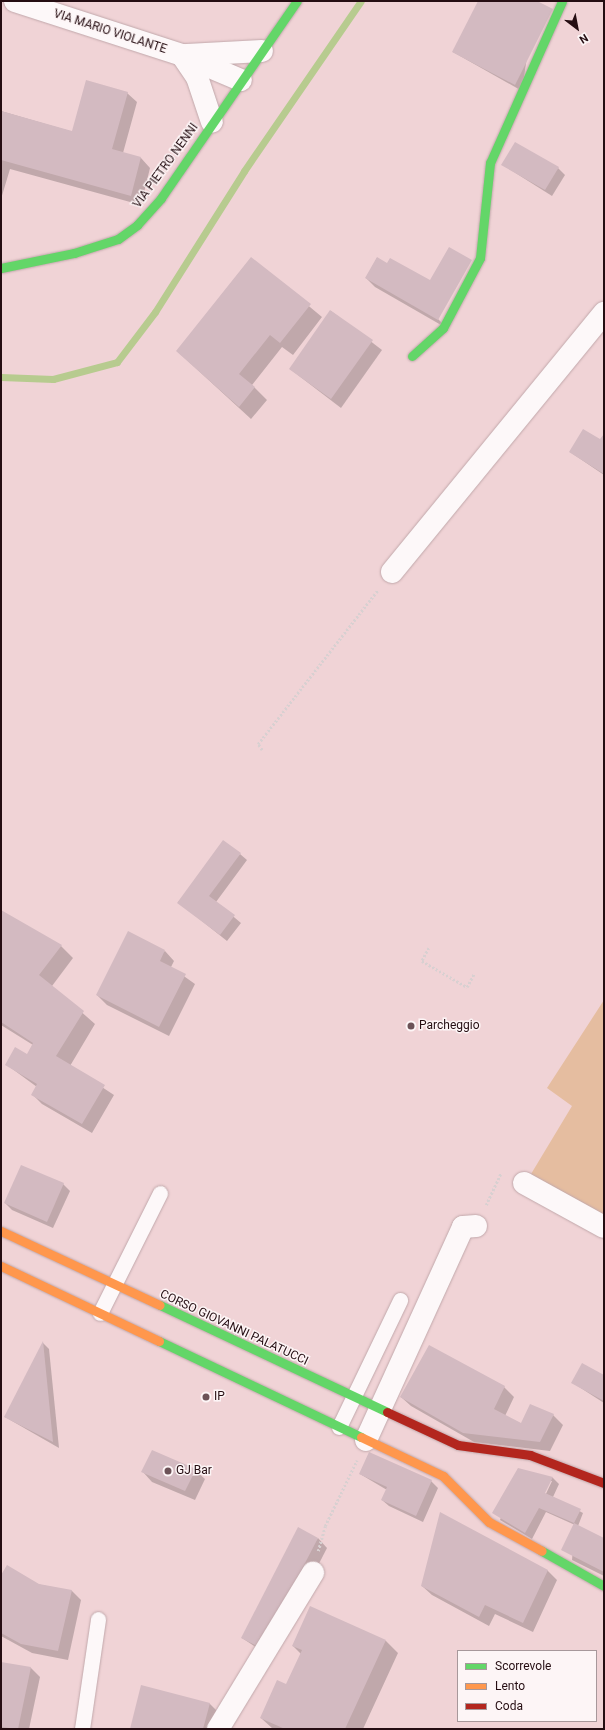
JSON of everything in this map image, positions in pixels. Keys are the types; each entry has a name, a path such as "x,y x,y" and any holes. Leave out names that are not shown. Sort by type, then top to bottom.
{"street":[{"name":"VIA MARIO VIOLANTE","path":"14,1 182,56 241,80"},
{"name":"VIA PIETRO NENNI","path":"1,268 74,253 118,239 137,226 161,198 212,122 297,1"},
{"path":"412,356 443,328 480,258 490,162 562,1"},
{"name":"VIA MARIO VIOLANTE","path":"182,56 262,51"},
{"name":"VIA MARIO VIOLANTE","path":"182,56 197,77 212,122"},
{"path":"392,572 604,313"},
{"path":"524,1183 604,1227"},
{"path":"366,1440 382,1410 463,1227 476,1226"},
{"name":"CORSO GIOVANNI PALATUCCI","path":"1,1231 354,1398 458,1445 530,1455 604,1483"},
{"path":"1,1266 443,1476 489,1522 604,1586"},
{"path":"443,1476 458,1445"},
{"path":"218,1729 313,1573"}],"lane":[{"path":"100,1313 116,1285 160,1193"},
{"path":"339,1427 400,1300"},
{"path":"82,1729 98,1619"}],"path":[{"path":"262,750 258,744 392,572"},
{"path":"429,948 422,961 467,987 474,974"},
{"path":"476,1226 501,1172 524,1183"},
{"path":"313,1573 325,1526 366,1440"}],"shaded area":[{"path":"604,1000 604,1216 528,1179 572,1106 547,1088"}],"building":[{"path":"478,1 537,1 553,9 515,85 452,52"},
{"path":"86,80 128,92 112,149 141,157 131,196 1,160 1,111 72,131"},
{"path":"515,142 559,167 545,190 501,165"},
{"path":"449,247 472,260 438,320 365,278 377,257 387,263 390,258 430,280"},
{"path":"251,257 311,304 280,343 270,335 239,374 255,387 239,407 176,351"},
{"path":"330,310 373,340 331,399 289,369"},
{"path":"583,429 600,439 604,434 604,474 569,452"},
{"path":"223,840 241,853 209,896 235,915 220,935 177,903"},
{"path":"1,910 62,945 39,975 84,1011 56,1056 105,1085 82,1124 31,1095 37,1084 5,1065 15,1047 27,1054 33,1043 1,1022"},
{"path":"128,931 165,950 160,961 186,974 159,1027 96,995"},
{"path":"21,1165 64,1183 47,1222 4,1203"},
{"path":"43,1341 53,1442 4,1417"},
{"path":"429,1345 505,1386 494,1409 521,1423 530,1404 554,1414 540,1442 463,1433 400,1397"},
{"path":"582,1363 604,1375 604,1401 571,1383"},
{"name":"GJ Bar","path":"152,1450 196,1469 185,1491 141,1472"},
{"path":"369,1452 432,1480 416,1516 381,1500 387,1487 359,1474"},
{"path":"518,1468 553,1477 545,1493 581,1509 574,1523 539,1508 525,1533 492,1513"},
{"path":"440,1512 548,1570 523,1623 485,1605 479,1617 421,1586"},
{"path":"574,1523 604,1538 604,1572 561,1550"},
{"path":"298,1527 318,1538 261,1648 241,1638"},
{"path":"7,1565 39,1584 72,1590 58,1651 21,1644 1,1633 1,1575"},
{"path":"310,1606 386,1640 345,1729 285,1729 260,1718 277,1680 286,1684 302,1650 292,1646"},
{"path":"1,1662 31,1667 18,1729 1,1727"},
{"path":"141,1685 210,1703 203,1729 130,1729"}],"waterway":[{"path":"1,377 53,379 117,362 155,312 244,171 361,1"}],"traffic: fast":[{"path":"1,268 74,253 118,239 137,225 161,198 297,1"},
{"path":"412,356 443,328 480,258 490,163 562,1"},
{"path":"160,1305 387,1412"},
{"path":"159,1341 361,1437"},
{"path":"542,1551 604,1586"}],"traffic: slow":[{"path":"1,1231 160,1305"},
{"path":"1,1266 159,1341"},
{"path":"361,1437 443,1476 489,1522 542,1551"}],"traffic: jam":[{"path":"387,1412 458,1445 530,1455 604,1483"}],"place":[{"name":"Parcheggio","path":"411,1026"},
{"name":"IP","path":"206,1397"},
{"name":"GJ Bar","path":"168,1471"}]}
